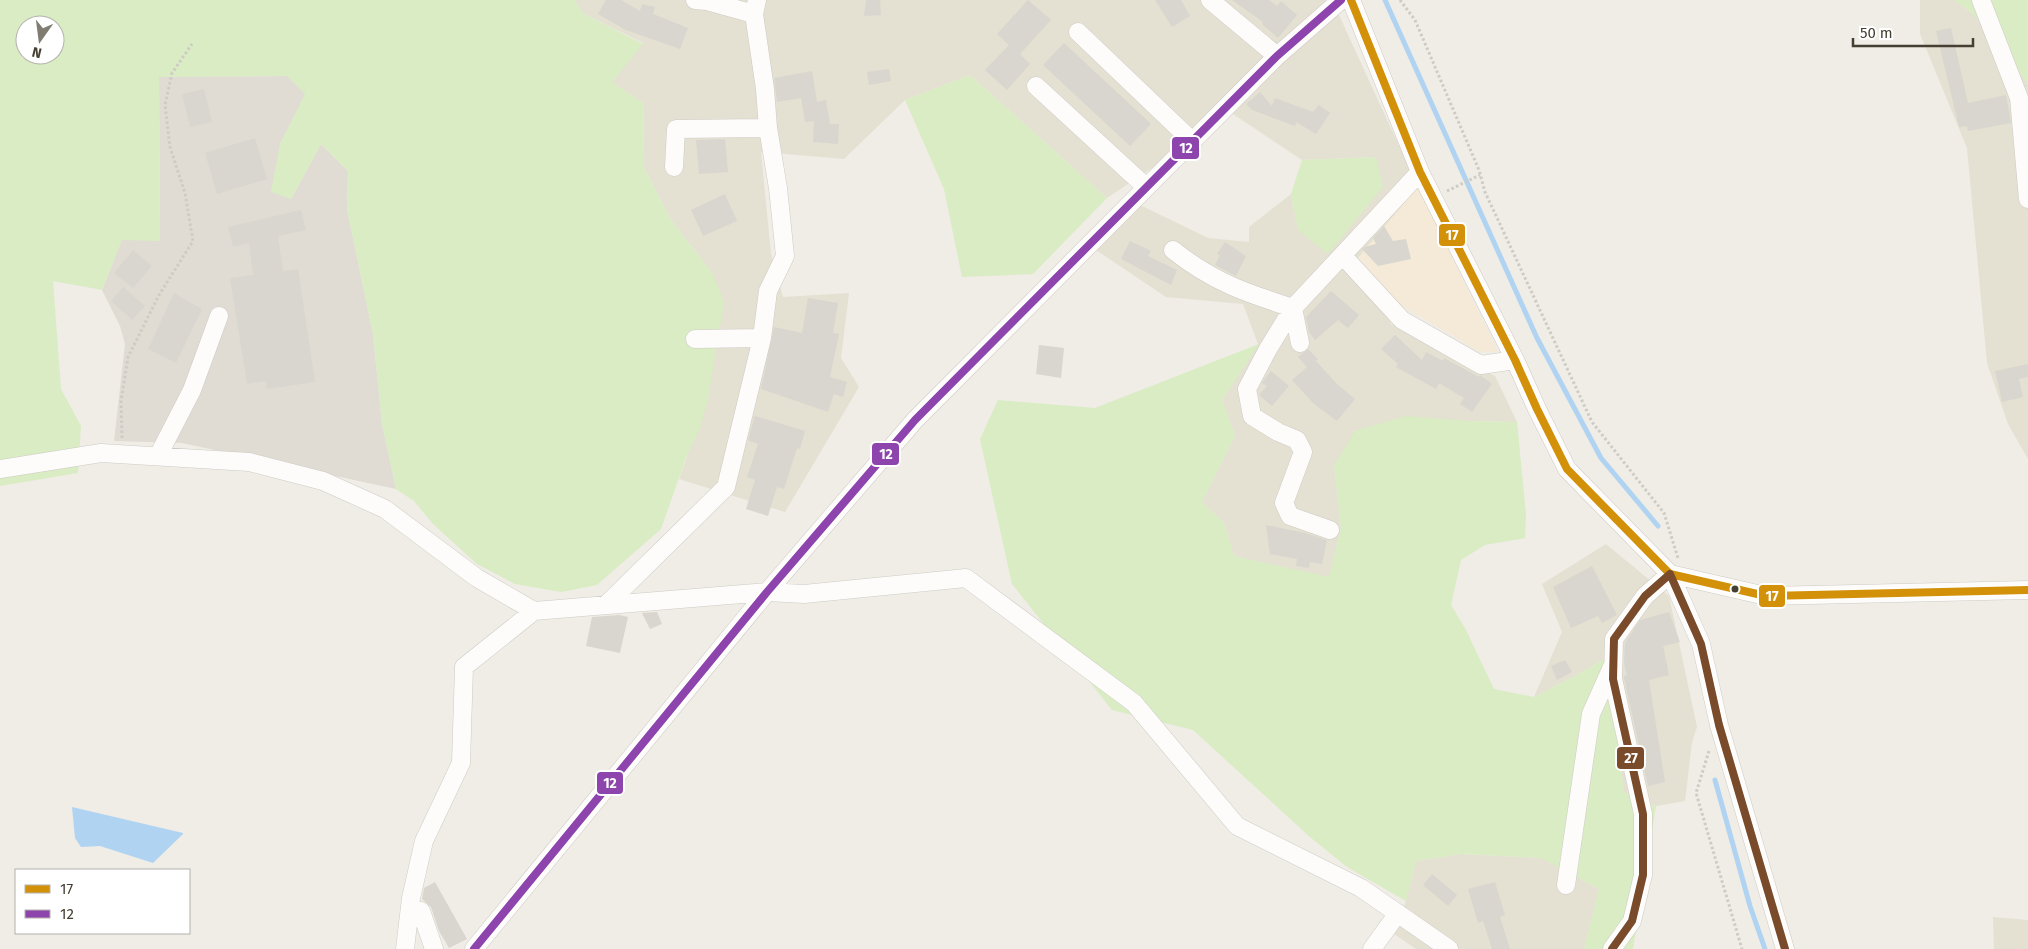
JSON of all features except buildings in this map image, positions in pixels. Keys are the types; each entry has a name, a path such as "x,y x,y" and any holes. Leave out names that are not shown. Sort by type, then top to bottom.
{"street":[{"path":"606,605 726,487 762,338 768,291 785,256 778,188 768,128 755,7 695,0"},
{"path":"1210,0 1277,56"},
{"path":"474,949 767,592 915,420 1277,56 1341,0"},
{"path":"1352,0 1420,172 1568,469 1677,576 1701,644 1719,725 1785,949"},
{"path":"1981,0 2019,98 2028,199"},
{"path":"1078,32 1192,141"},
{"path":"1036,86 1146,187"},
{"path":"674,167 676,128 768,128"},
{"path":"1330,530 1290,516 1284,503 1303,452 1297,440 1278,432 1252,416 1247,389 1268,349 1294,308 1420,172"},
{"path":"1174,250 1190,264 1220,282 1255,296 1294,308"},
{"path":"1343,256 1402,320 1481,365 1515,360"},
{"path":"1294,308 1300,343"},
{"path":"158,456 192,390 219,316"},
{"path":"695,339 762,338"},
{"path":"0,469 101,452 249,462 323,482 386,509 477,578 534,611"},
{"path":"1612,949 1632,921 1643,875 1642,814 1612,679 1614,639 1644,596 1677,576 1766,596 2028,590"},
{"path":"405,949 411,898 424,841 461,763 464,667 534,611 767,592 804,594 966,578 1134,703 1237,826 1361,888 1449,949"},
{"path":"1566,885 1592,714 1613,665"},
{"path":"421,911 434,949"},
{"path":"1372,949 1398,914"}],"path":[{"path":"1400,0 1415,20 1480,174 1485,192 1592,422 1664,513 1677,576"},
{"path":"122,454 121,401 128,357 160,295 193,241 185,193 170,147 165,105 172,73 192,44"},
{"path":"1462,184 1480,174"},
{"path":"1719,725 1696,793 1742,949"}],"shaded area":[{"path":"574,0 1332,0 1418,187 1358,258 1391,324 1495,376 1517,422 1469,421 1334,466 1341,528 1329,578 1234,556 1224,523 1202,502 1235,436 1222,400 1258,344 1243,304 1166,297 1096,250 1140,205 1208,238 1249,242 1249,227 1291,194 1298,230 1376,157 1302,160 1233,114 1107,198 970,75 905,100 844,159 761,152 771,254 783,297 849,293 841,358 859,387 785,512 679,479 708,399 715,351 713,274 671,220 643,166 644,104 612,82 643,43 584,14"},
{"path":"1920,0 1954,0 1972,13 2028,84 2028,459 2008,424 1987,363 1967,148 1920,34"},
{"path":"287,76 306,94 280,144 291,199 321,144 348,171 347,209 373,334 382,424 396,489 182,443 114,441 125,344 120,326 102,290 122,239 160,240 159,77"},
{"path":"1418,187 1498,352 1480,352 1402,306 1358,258"},
{"path":"1606,544 1669,596 1697,727 1692,742 1685,801 1656,806 1624,792 1606,658 1534,697 1562,632 1542,584"},
{"path":"1461,854 1542,858 1599,889 1584,949 1416,949 1394,934 1406,901 1416,861"},
{"path":"1993,917 2028,920 2028,949 1994,949"}],"green space":[{"path":"0,0 574,0 584,14 643,44 612,82 644,104 643,166 671,220 713,274 724,302 708,399 700,428 686,458 661,529 597,585 561,592 515,584 477,564 433,524 414,501 396,489 382,424 373,334 347,209 348,171 321,144 291,199 271,192 280,144 305,94 287,76 159,77 160,241 122,240 102,290 53,281 61,389 81,426 78,473 0,486"},
{"path":"1954,0 2028,0 2028,84 1972,13"},
{"path":"970,75 1107,198 1033,274 962,277 944,189 905,100"},
{"path":"1376,157 1383,187 1328,254 1298,230 1291,194 1302,160"},
{"path":"1259,344 1222,400 1235,436 1202,502 1224,523 1234,556 1329,577 1341,528 1334,466 1355,431 1405,416 1469,421 1517,422 1526,515 1525,538 1485,545 1461,560 1451,605 1465,628 1494,689 1534,697 1606,658 1624,792 1656,806 1633,949 1584,949 1599,889 1541,858 1461,854 1416,861 1406,901 1347,867 1310,837 1193,730 1112,710 1012,584 980,439 998,400 1095,408"}],"water":[{"path":"72,807 183,834 153,863 100,846 81,847 75,838"}],"waterway":[{"path":"1385,0 1537,338 1601,458 1658,526"},
{"path":"1715,780 1750,906 1765,949"}],"transit line":[{"name":"12","path":"474,949 767,592 915,420 1277,56 1341,0"},
{"name":"17","path":"1351,0 1420,172 1515,360 1567,469 1670,574 1766,596 2028,590"},
{"name":"27","path":"1612,949 1632,921 1643,875 1643,814 1613,679 1614,639 1645,596 1670,574 1701,644 1719,725 1785,949"}]}
